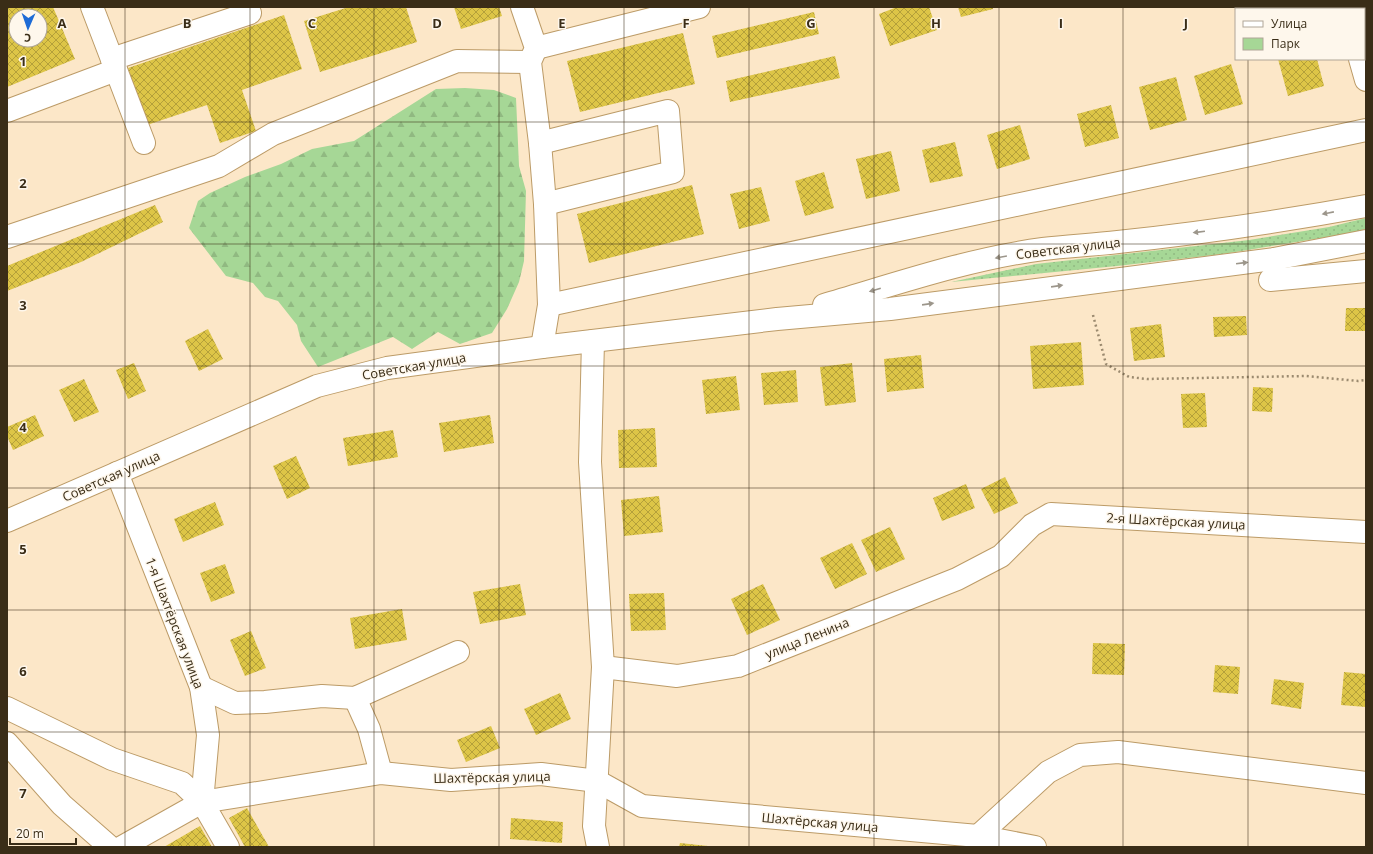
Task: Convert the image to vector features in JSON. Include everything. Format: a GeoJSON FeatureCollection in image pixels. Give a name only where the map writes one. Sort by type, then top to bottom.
{"type":"FeatureCollection","features":[{"type":"Feature","properties":{"kind":"street"},"geometry":{"type":"LineString","coordinates":[[92,7],[144,143]]}},
{"type":"Feature","properties":{"kind":"street"},"geometry":{"type":"LineString","coordinates":[[522,7],[533,55],[545,204],[549,305],[542,346]]}},
{"type":"Feature","properties":{"kind":"street"},"geometry":{"type":"LineString","coordinates":[[7,237],[219,166],[273,134],[457,61],[533,55],[699,7]]}},
{"type":"Feature","properties":{"kind":"street"},"geometry":{"type":"LineString","coordinates":[[7,111],[114,64],[250,12]]}},
{"type":"Feature","properties":{"kind":"street"},"geometry":{"type":"LineString","coordinates":[[1360,60],[1366,80]]}},
{"type":"Feature","properties":{"kind":"street"},"geometry":{"type":"LineString","coordinates":[[540,143],[668,111],[673,172],[545,204]]}},
{"type":"Feature","properties":{"kind":"street"},"geometry":{"type":"LineString","coordinates":[[549,305],[1366,130]]}},
{"type":"Feature","properties":{"kind":"street","name":"Советская улица"},"geometry":{"type":"LineString","coordinates":[[777,319],[972,262],[1043,249],[1117,242],[1247,226],[1366,206]]}},
{"type":"Feature","properties":{"kind":"street","name":"Советская улица"},"geometry":{"type":"LineString","coordinates":[[7,521],[317,386],[387,368],[542,346],[777,319],[890,309],[1274,259],[1366,241]]}},
{"type":"Feature","properties":{"kind":"street"},"geometry":{"type":"LineString","coordinates":[[1270,280],[1366,271]]}},
{"type":"Feature","properties":{"kind":"street"},"geometry":{"type":"LineString","coordinates":[[593,341],[590,462],[603,667],[594,826],[598,847]]}},
{"type":"Feature","properties":{"kind":"street","name":"1-я Шахтёрская улица"},"geometry":{"type":"LineString","coordinates":[[117,473],[201,687],[208,735],[202,802]]}},
{"type":"Feature","properties":{"kind":"street","name":"2-я Шахтёрская улица"},"geometry":{"type":"LineString","coordinates":[[1001,556],[1032,525],[1051,514],[1366,532]]}},
{"type":"Feature","properties":{"kind":"street","name":"улица Ленина"},"geometry":{"type":"LineString","coordinates":[[603,667],[677,676],[738,666],[957,579],[1001,556]]}},
{"type":"Feature","properties":{"kind":"street"},"geometry":{"type":"LineString","coordinates":[[201,687],[235,703],[264,702],[322,696],[355,698],[458,652]]}},
{"type":"Feature","properties":{"kind":"street"},"geometry":{"type":"LineString","coordinates":[[355,698],[369,729],[381,773]]}},
{"type":"Feature","properties":{"kind":"street"},"geometry":{"type":"LineString","coordinates":[[7,708],[112,759],[182,783],[202,802],[228,847]]}},
{"type":"Feature","properties":{"kind":"street"},"geometry":{"type":"LineString","coordinates":[[7,743],[62,805],[110,847]]}},
{"type":"Feature","properties":{"kind":"street"},"geometry":{"type":"LineString","coordinates":[[978,836],[1048,772],[1080,755],[1118,752],[1366,783]]}},
{"type":"Feature","properties":{"kind":"street","name":"Шахтёрская улица"},"geometry":{"type":"LineString","coordinates":[[122,847],[202,802],[381,773],[452,780],[541,774],[597,781],[642,806],[978,836],[1035,847]]}},
{"type":"Feature","properties":{"kind":"path"},"geometry":{"type":"LineString","coordinates":[[1093,315],[1106,364],[1129,377],[1146,379],[1306,376],[1358,381],[1366,380]]}},
{"type":"Feature","properties":{"kind":"green space"},"geometry":{"type":"Polygon","coordinates":[[[465,88],[494,90],[516,98],[519,166],[526,191],[524,261],[519,282],[507,309],[492,333],[460,344],[438,332],[412,349],[393,337],[318,367],[301,341],[297,325],[278,301],[265,297],[253,283],[226,276],[189,228],[198,201],[210,193],[245,177],[281,164],[312,149],[354,141],[436,89],[465,88]]]}},
{"type":"Feature","properties":{"kind":"green space"},"geometry":{"type":"Polygon","coordinates":[[[1366,218],[1366,229],[1352,233],[1223,254],[951,282],[1036,264],[1249,240],[1329,227],[1366,218]]]}},
{"type":"Feature","properties":{"kind":"building"},"geometry":{"type":"Polygon","coordinates":[[[7,7],[53,7],[75,59],[7,87],[7,7]]]}},
{"type":"Feature","properties":{"kind":"building"},"geometry":{"type":"Polygon","coordinates":[[[349,7],[406,7],[417,42],[320,72],[304,21],[349,7]]]}},
{"type":"Feature","properties":{"kind":"building"},"geometry":{"type":"Polygon","coordinates":[[[454,7],[499,7],[502,16],[461,29],[454,7]]]}},
{"type":"Feature","properties":{"kind":"building"},"geometry":{"type":"Polygon","coordinates":[[[897,7],[929,7],[937,30],[890,46],[879,14],[897,7]]]}},
{"type":"Feature","properties":{"kind":"building"},"geometry":{"type":"Polygon","coordinates":[[[958,7],[993,7],[993,9],[961,17],[958,7]]]}},
{"type":"Feature","properties":{"kind":"building"},"geometry":{"type":"Polygon","coordinates":[[[814,12],[819,34],[717,58],[712,36],[814,12]]]}},
{"type":"Feature","properties":{"kind":"building"},"geometry":{"type":"Polygon","coordinates":[[[284,15],[302,69],[242,90],[256,131],[220,143],[207,105],[147,125],[128,68],[284,15]]]}},
{"type":"Feature","properties":{"kind":"building"},"geometry":{"type":"Polygon","coordinates":[[[683,33],[695,84],[580,112],[567,61],[683,33]]]}},
{"type":"Feature","properties":{"kind":"building"},"geometry":{"type":"Polygon","coordinates":[[[835,56],[840,78],[730,102],[726,81],[835,56]]]}},
{"type":"Feature","properties":{"kind":"building"},"geometry":{"type":"Polygon","coordinates":[[[1278,60],[1317,60],[1324,86],[1288,96],[1278,60]]]}},
{"type":"Feature","properties":{"kind":"building"},"geometry":{"type":"Polygon","coordinates":[[[1231,64],[1243,104],[1205,115],[1194,76],[1231,64]]]}},
{"type":"Feature","properties":{"kind":"building"},"geometry":{"type":"Polygon","coordinates":[[[1176,77],[1187,120],[1150,130],[1139,87],[1176,77]]]}},
{"type":"Feature","properties":{"kind":"building"},"geometry":{"type":"Polygon","coordinates":[[[1111,105],[1119,138],[1085,147],[1077,114],[1111,105]]]}},
{"type":"Feature","properties":{"kind":"building"},"geometry":{"type":"Polygon","coordinates":[[[1020,125],[1030,159],[997,169],[987,135],[1020,125]]]}},
{"type":"Feature","properties":{"kind":"building"},"geometry":{"type":"Polygon","coordinates":[[[955,142],[963,176],[930,183],[922,150],[955,142]]]}},
{"type":"Feature","properties":{"kind":"building"},"geometry":{"type":"Polygon","coordinates":[[[891,151],[900,191],[866,199],[856,159],[891,151]]]}},
{"type":"Feature","properties":{"kind":"building"},"geometry":{"type":"Polygon","coordinates":[[[824,172],[834,208],[805,216],[795,181],[824,172]]]}},
{"type":"Feature","properties":{"kind":"building"},"geometry":{"type":"Polygon","coordinates":[[[692,185],[704,234],[589,263],[577,214],[692,185]]]}},
{"type":"Feature","properties":{"kind":"building"},"geometry":{"type":"Polygon","coordinates":[[[761,187],[770,221],[739,229],[730,194],[761,187]]]}},
{"type":"Feature","properties":{"kind":"building"},"geometry":{"type":"Polygon","coordinates":[[[155,205],[163,222],[81,262],[7,291],[7,266],[155,205]]]}},
{"type":"Feature","properties":{"kind":"building"},"geometry":{"type":"Polygon","coordinates":[[[1346,308],[1366,308],[1366,331],[1345,331],[1346,308]]]}},
{"type":"Feature","properties":{"kind":"building"},"geometry":{"type":"Polygon","coordinates":[[[1246,316],[1247,335],[1214,337],[1213,317],[1246,316]]]}},
{"type":"Feature","properties":{"kind":"building"},"geometry":{"type":"Polygon","coordinates":[[[1161,324],[1165,357],[1134,361],[1130,328],[1161,324]]]}},
{"type":"Feature","properties":{"kind":"building"},"geometry":{"type":"Polygon","coordinates":[[[208,329],[223,359],[199,371],[185,341],[208,329]]]}},
{"type":"Feature","properties":{"kind":"building"},"geometry":{"type":"Polygon","coordinates":[[[1081,342],[1084,385],[1033,389],[1030,346],[1081,342]]]}},
{"type":"Feature","properties":{"kind":"building"},"geometry":{"type":"Polygon","coordinates":[[[921,355],[924,388],[887,392],[884,359],[921,355]]]}},
{"type":"Feature","properties":{"kind":"building"},"geometry":{"type":"Polygon","coordinates":[[[134,363],[146,391],[128,399],[116,370],[134,363]]]}},
{"type":"Feature","properties":{"kind":"building"},"geometry":{"type":"Polygon","coordinates":[[[852,363],[856,402],[825,406],[820,367],[852,363]]]}},
{"type":"Feature","properties":{"kind":"building"},"geometry":{"type":"Polygon","coordinates":[[[796,370],[798,402],[764,405],[761,373],[796,370]]]}},
{"type":"Feature","properties":{"kind":"building"},"geometry":{"type":"Polygon","coordinates":[[[736,376],[740,410],[706,414],[702,380],[736,376]]]}},
{"type":"Feature","properties":{"kind":"building"},"geometry":{"type":"Polygon","coordinates":[[[84,379],[99,412],[74,422],[59,390],[84,379]]]}},
{"type":"Feature","properties":{"kind":"building"},"geometry":{"type":"Polygon","coordinates":[[[1253,387],[1273,388],[1272,412],[1252,411],[1253,387]]]}},
{"type":"Feature","properties":{"kind":"building"},"geometry":{"type":"Polygon","coordinates":[[[1205,393],[1207,427],[1183,428],[1181,394],[1205,393]]]}},
{"type":"Feature","properties":{"kind":"building"},"geometry":{"type":"Polygon","coordinates":[[[35,415],[44,436],[13,450],[7,436],[7,427],[35,415]]]}},
{"type":"Feature","properties":{"kind":"building"},"geometry":{"type":"Polygon","coordinates":[[[490,415],[494,443],[444,452],[439,423],[490,415]]]}},
{"type":"Feature","properties":{"kind":"building"},"geometry":{"type":"Polygon","coordinates":[[[655,428],[657,467],[619,468],[618,430],[655,428]]]}},
{"type":"Feature","properties":{"kind":"building"},"geometry":{"type":"Polygon","coordinates":[[[393,430],[398,457],[348,466],[343,438],[393,430]]]}},
{"type":"Feature","properties":{"kind":"building"},"geometry":{"type":"Polygon","coordinates":[[[296,456],[310,488],[287,499],[273,466],[296,456]]]}},
{"type":"Feature","properties":{"kind":"building"},"geometry":{"type":"Polygon","coordinates":[[[1005,477],[1018,503],[994,514],[981,489],[1005,477]]]}},
{"type":"Feature","properties":{"kind":"building"},"geometry":{"type":"Polygon","coordinates":[[[966,484],[975,508],[942,521],[933,498],[966,484]]]}},
{"type":"Feature","properties":{"kind":"building"},"geometry":{"type":"Polygon","coordinates":[[[659,496],[663,532],[624,536],[621,500],[659,496]]]}},
{"type":"Feature","properties":{"kind":"building"},"geometry":{"type":"Polygon","coordinates":[[[215,502],[224,525],[183,542],[174,519],[215,502]]]}},
{"type":"Feature","properties":{"kind":"building"},"geometry":{"type":"Polygon","coordinates":[[[890,527],[905,559],[876,572],[861,540],[890,527]]]}},
{"type":"Feature","properties":{"kind":"building"},"geometry":{"type":"Polygon","coordinates":[[[852,543],[867,574],[835,589],[820,558],[852,543]]]}},
{"type":"Feature","properties":{"kind":"building"},"geometry":{"type":"Polygon","coordinates":[[[225,564],[235,593],[211,602],[200,573],[225,564]]]}},
{"type":"Feature","properties":{"kind":"building"},"geometry":{"type":"Polygon","coordinates":[[[520,584],[526,615],[480,624],[473,592],[520,584]]]}},
{"type":"Feature","properties":{"kind":"building"},"geometry":{"type":"Polygon","coordinates":[[[763,584],[780,620],[747,635],[731,599],[763,584]]]}},
{"type":"Feature","properties":{"kind":"building"},"geometry":{"type":"Polygon","coordinates":[[[664,593],[666,630],[631,631],[629,594],[664,593]]]}},
{"type":"Feature","properties":{"kind":"building"},"geometry":{"type":"Polygon","coordinates":[[[402,609],[407,640],[355,649],[350,618],[402,609]]]}},
{"type":"Feature","properties":{"kind":"building"},"geometry":{"type":"Polygon","coordinates":[[[251,631],[266,668],[245,676],[230,640],[251,631]]]}},
{"type":"Feature","properties":{"kind":"building"},"geometry":{"type":"Polygon","coordinates":[[[1093,643],[1125,644],[1124,675],[1092,674],[1093,643]]]}},
{"type":"Feature","properties":{"kind":"building"},"geometry":{"type":"Polygon","coordinates":[[[1215,665],[1240,667],[1238,694],[1213,692],[1215,665]]]}},
{"type":"Feature","properties":{"kind":"building"},"geometry":{"type":"Polygon","coordinates":[[[1344,672],[1366,674],[1366,707],[1341,705],[1344,672]]]}},
{"type":"Feature","properties":{"kind":"building"},"geometry":{"type":"Polygon","coordinates":[[[1274,679],[1304,683],[1301,709],[1271,704],[1274,679]]]}},
{"type":"Feature","properties":{"kind":"building"},"geometry":{"type":"Polygon","coordinates":[[[560,693],[571,719],[536,735],[524,709],[560,693]]]}},
{"type":"Feature","properties":{"kind":"building"},"geometry":{"type":"Polygon","coordinates":[[[491,726],[500,748],[466,762],[457,740],[491,726]]]}},
{"type":"Feature","properties":{"kind":"building"},"geometry":{"type":"Polygon","coordinates":[[[247,808],[269,847],[245,847],[229,818],[247,808]]]}},
{"type":"Feature","properties":{"kind":"building"},"geometry":{"type":"Polygon","coordinates":[[[511,818],[563,822],[562,843],[510,839],[511,818]]]}},
{"type":"Feature","properties":{"kind":"building"},"geometry":{"type":"Polygon","coordinates":[[[200,826],[212,847],[164,847],[200,826]]]}},
{"type":"Feature","properties":{"kind":"building"},"geometry":{"type":"Polygon","coordinates":[[[680,843],[708,846],[708,847],[679,847],[680,843]]]}}]}
